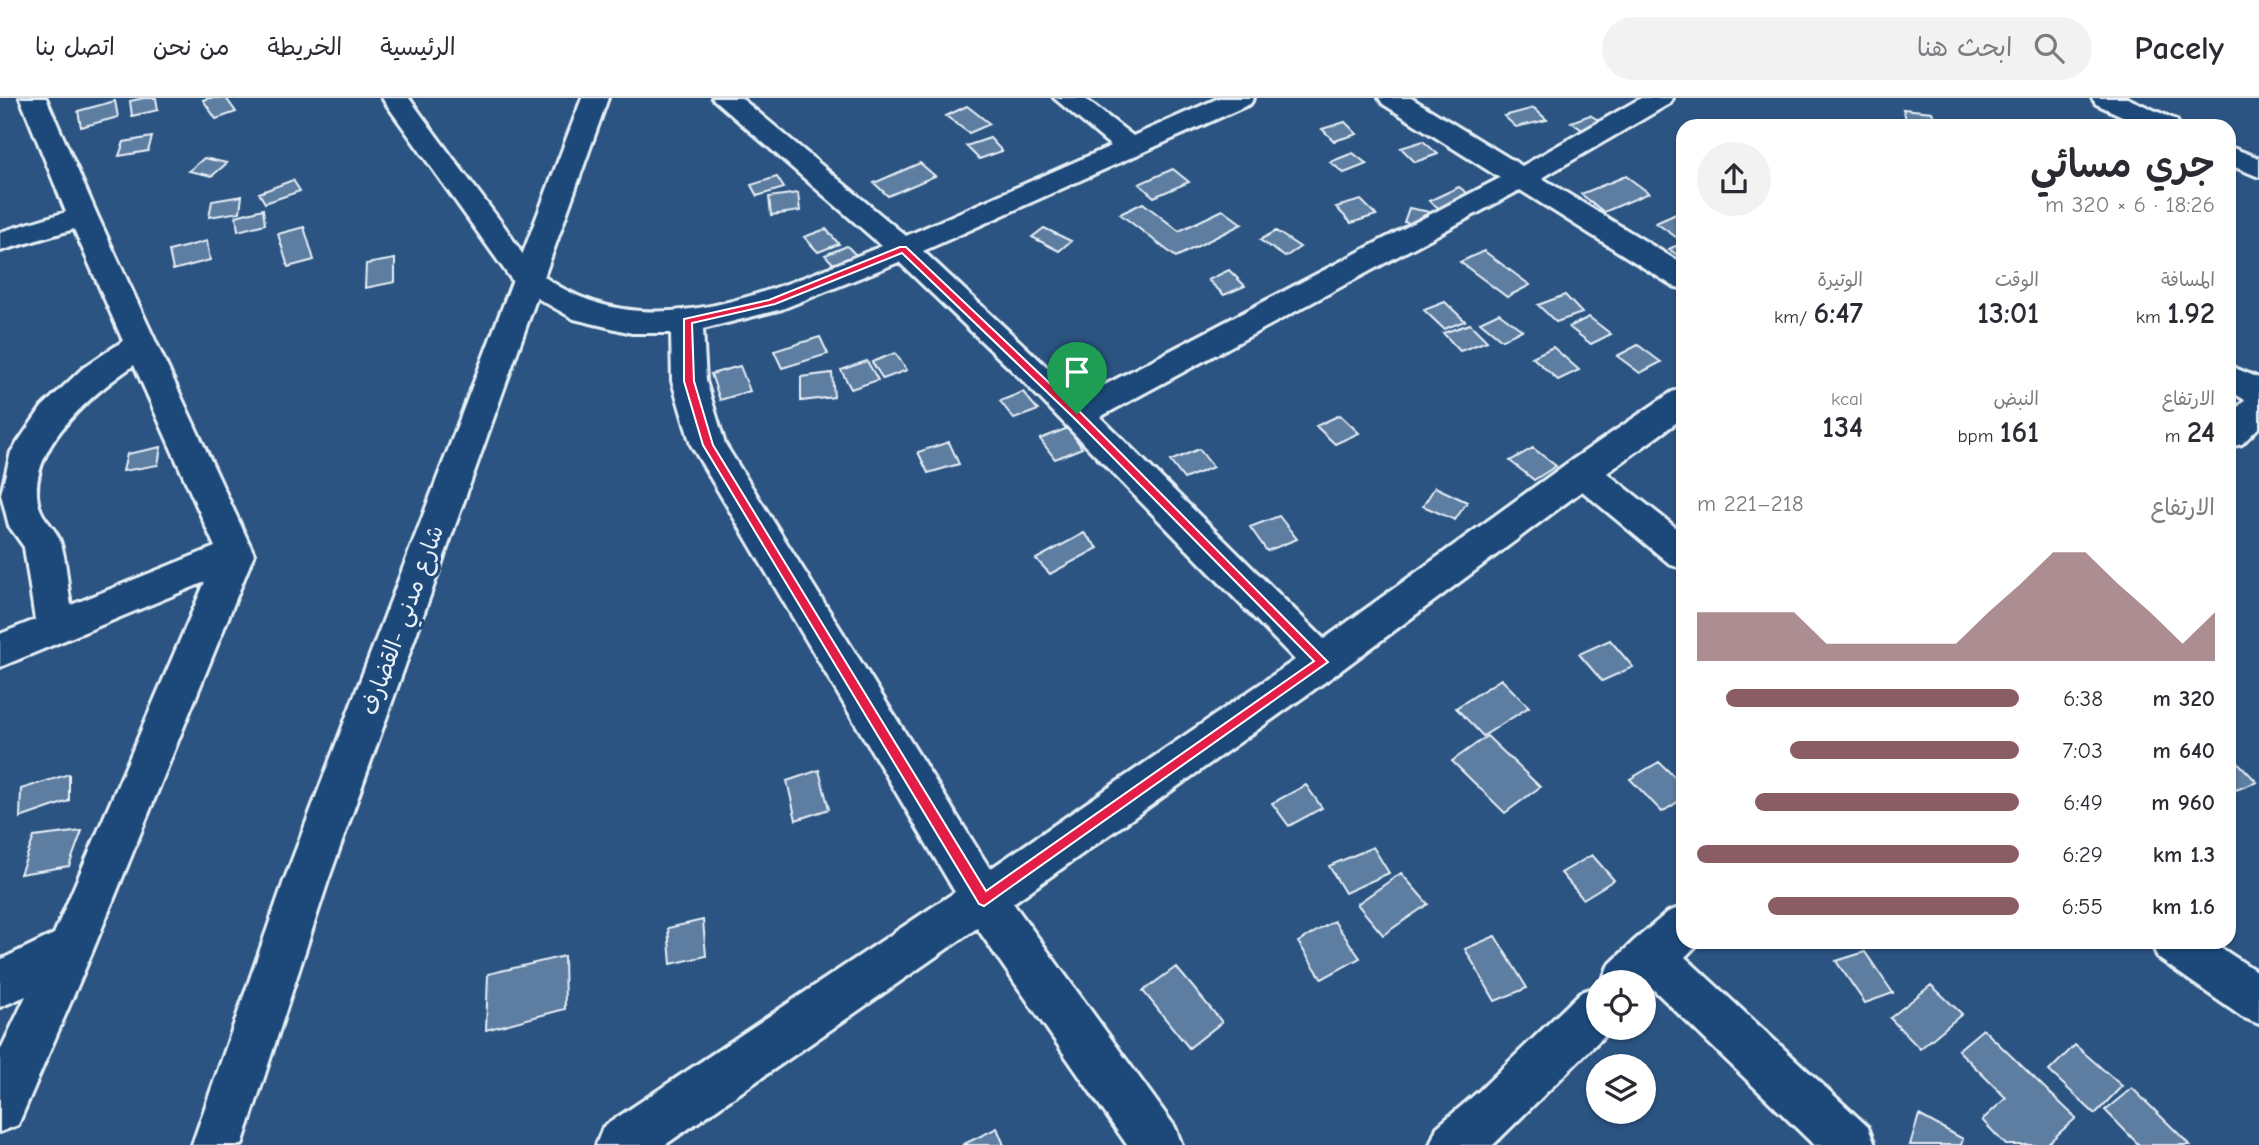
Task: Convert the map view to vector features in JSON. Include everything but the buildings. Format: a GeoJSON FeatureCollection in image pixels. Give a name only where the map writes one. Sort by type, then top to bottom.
{"type":"FeatureCollection","features":[{"type":"Feature","properties":{"kind":"main road"},"geometry":{"type":"LineString","coordinates":[[0,1107],[70,950],[236,554],[83,217],[33,98]]}},
{"type":"Feature","properties":{"kind":"main road"},"geometry":{"type":"LineString","coordinates":[[394,98],[527,279],[584,312],[632,321],[687,321],[771,302],[903,249],[1241,98]]}},
{"type":"Feature","properties":{"kind":"main road","name":"شارع مدني -القضارف"},"geometry":{"type":"LineString","coordinates":[[217,1145],[306,881],[595,98]]}},
{"type":"Feature","properties":{"kind":"main road"},"geometry":{"type":"LineString","coordinates":[[725,98],[770,133],[903,249],[1077,414],[1322,662]]}},
{"type":"Feature","properties":{"kind":"main road"},"geometry":{"type":"LineString","coordinates":[[1067,98],[1129,146]]}},
{"type":"Feature","properties":{"kind":"main road"},"geometry":{"type":"LineString","coordinates":[[1392,98],[1676,274]]}},
{"type":"Feature","properties":{"kind":"main road"},"geometry":{"type":"LineString","coordinates":[[1077,414],[1523,177],[1660,98]]}},
{"type":"Feature","properties":{"kind":"main road"},"geometry":{"type":"LineString","coordinates":[[2102,119],[2115,103],[2150,119]]}},
{"type":"Feature","properties":{"kind":"main road"},"geometry":{"type":"LineString","coordinates":[[2236,158],[2259,169]]}},
{"type":"Feature","properties":{"kind":"main road"},"geometry":{"type":"LineString","coordinates":[[0,242],[83,217]]}},
{"type":"Feature","properties":{"kind":"main road"},"geometry":{"type":"LineString","coordinates":[[687,321],[689,381],[708,445],[984,900],[1157,1145]]}},
{"type":"Feature","properties":{"kind":"main road"},"geometry":{"type":"LineString","coordinates":[[55,627],[42,542],[27,526],[19,494],[27,452],[54,415],[87,384],[141,345]]}},
{"type":"Feature","properties":{"kind":"main road"},"geometry":{"type":"LineString","coordinates":[[2236,380],[2259,393]]}},
{"type":"Feature","properties":{"kind":"main road"},"geometry":{"type":"LineString","coordinates":[[621,1145],[984,900],[1322,662],[1581,471],[1676,406]]}},
{"type":"Feature","properties":{"kind":"main road"},"geometry":{"type":"LineString","coordinates":[[2236,429],[2259,407]]}},
{"type":"Feature","properties":{"kind":"main road"},"geometry":{"type":"LineString","coordinates":[[1581,471],[1676,548]]}},
{"type":"Feature","properties":{"kind":"main road"},"geometry":{"type":"LineString","coordinates":[[0,651],[236,554]]}},
{"type":"Feature","properties":{"kind":"main road"},"geometry":{"type":"LineString","coordinates":[[2184,949],[2259,1001]]}},
{"type":"Feature","properties":{"kind":"main road"},"geometry":{"type":"LineString","coordinates":[[0,984],[70,950]]}},
{"type":"Feature","properties":{"kind":"main road"},"geometry":{"type":"LineString","coordinates":[[1653,955],[1850,1145]]}},
{"type":"Feature","properties":{"kind":"main road"},"geometry":{"type":"LineString","coordinates":[[1455,1145],[1497,1109],[1586,1021]]}},
{"type":"Feature","properties":{"kind":"route"},"geometry":{"type":"LineString","coordinates":[[903,249],[1077,414],[1322,662],[984,900],[708,445],[689,381],[687,321],[771,302],[903,249]]}}]}
